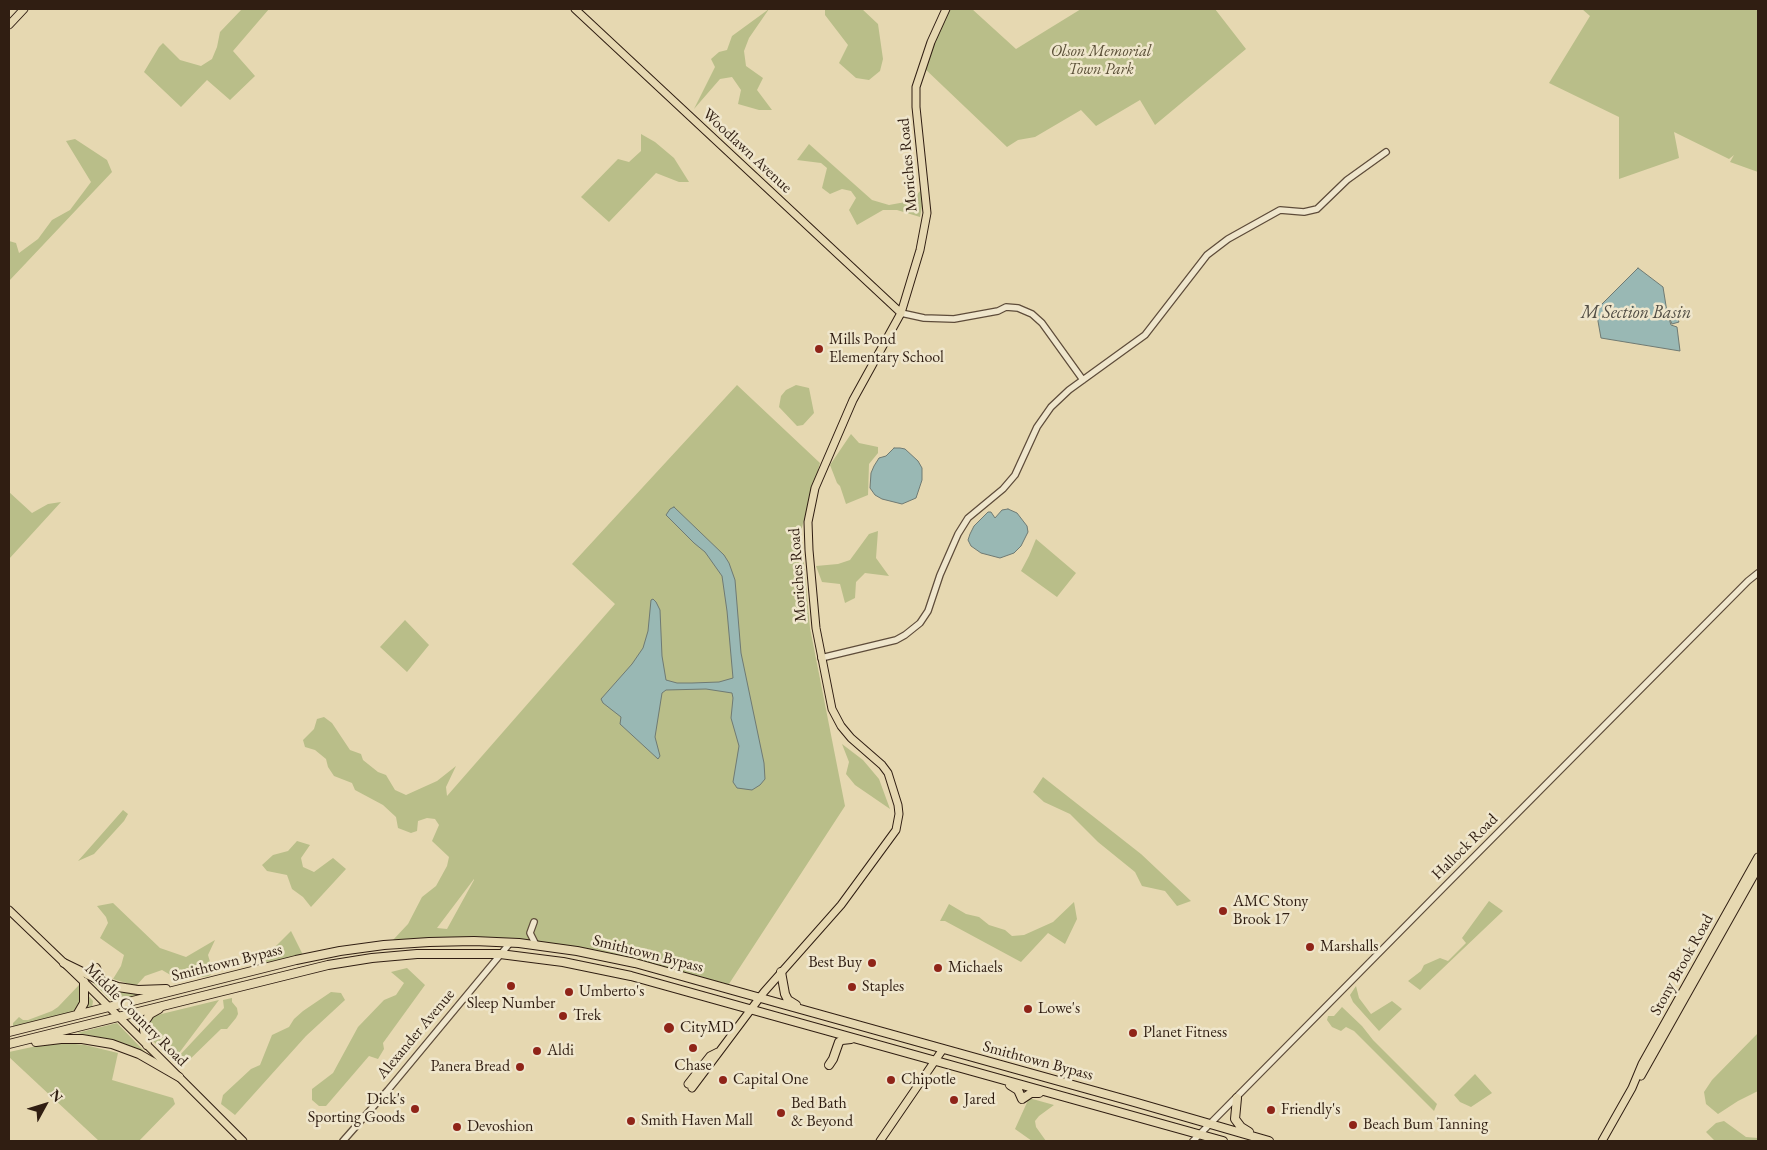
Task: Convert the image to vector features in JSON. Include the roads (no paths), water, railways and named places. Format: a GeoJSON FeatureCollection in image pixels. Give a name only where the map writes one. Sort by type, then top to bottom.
{"type":"FeatureCollection","features":[{"type":"Feature","properties":{"kind":"highway","name":"Smithtown Bypass"},"geometry":{"type":"LineString","coordinates":[[9,1032],[304,958],[370,947],[444,941],[536,945],[577,950],[621,960],[1269,1141]]}},
{"type":"Feature","properties":{"kind":"highway","name":"Smithtown Bypass"},"geometry":{"type":"LineString","coordinates":[[9,1044],[299,971],[358,960],[431,954],[500,954],[602,969],[1223,1141]]}},
{"type":"Feature","properties":{"kind":"highway"},"geometry":{"type":"LineString","coordinates":[[64,963],[86,978],[118,987],[155,990],[195,986]]}},
{"type":"Feature","properties":{"kind":"highway"},"geometry":{"type":"LineString","coordinates":[[781,972],[787,998],[792,1003],[811,1012]]}},
{"type":"Feature","properties":{"kind":"highway"},"geometry":{"type":"LineString","coordinates":[[77,1015],[84,1003],[86,978]]}},
{"type":"Feature","properties":{"kind":"highway"},"geometry":{"type":"LineString","coordinates":[[147,1045],[144,1030],[146,1019],[152,1013],[169,1004]]}},
{"type":"Feature","properties":{"kind":"highway"},"geometry":{"type":"LineString","coordinates":[[823,1029],[833,1040],[829,1065],[840,1041],[858,1039]]}},
{"type":"Feature","properties":{"kind":"highway"},"geometry":{"type":"LineString","coordinates":[[9,1044],[61,1039],[97,1040],[133,1052],[180,1077]]}},
{"type":"Feature","properties":{"kind":"highway"},"geometry":{"type":"LineString","coordinates":[[997,1078],[1016,1088],[1022,1099],[1031,1093],[1054,1094]]}},
{"type":"Feature","properties":{"kind":"highway"},"geometry":{"type":"LineString","coordinates":[[1237,1098],[1234,1114],[1236,1121],[1241,1127],[1260,1138]]}},
{"type":"Feature","properties":{"kind":"main road"},"geometry":{"type":"LineString","coordinates":[[9,25],[24,9]]}},
{"type":"Feature","properties":{"kind":"main road","name":"Woodlawn Avenue"},"geometry":{"type":"LineString","coordinates":[[575,9],[901,313]]}},
{"type":"Feature","properties":{"kind":"main road","name":"Moriches Road"},"geometry":{"type":"LineString","coordinates":[[690,1086],[715,1059],[718,1052],[781,972],[841,905],[896,830],[899,814],[894,788],[888,773],[851,738],[841,726],[832,709],[816,628],[808,550],[809,515],[815,488],[853,400],[901,313],[920,250],[926,222],[926,204],[916,107],[916,87],[932,37],[946,9]]}},
{"type":"Feature","properties":{"kind":"main road","name":"Stony Brook Road"},"geometry":{"type":"LineString","coordinates":[[1602,1141],[1632,1088],[1647,1067],[1758,857]]}},
{"type":"Feature","properties":{"kind":"main road","name":"Stony Brook Road"},"geometry":{"type":"LineString","coordinates":[[1687,990],[1758,868]]}},
{"type":"Feature","properties":{"kind":"main road","name":"Middle Country Road"},"geometry":{"type":"LineString","coordinates":[[9,910],[64,963]]}},
{"type":"Feature","properties":{"kind":"main road","name":"Middle Country Road"},"geometry":{"type":"LineString","coordinates":[[86,978],[109,1008],[243,1141]]}},
{"type":"Feature","properties":{"kind":"main road"},"geometry":{"type":"LineString","coordinates":[[880,1141],[943,1049]]}},
{"type":"Feature","properties":{"kind":"street"},"geometry":{"type":"LineString","coordinates":[[821,658],[896,640],[920,623],[928,611],[940,575],[963,526],[975,512],[1003,489],[1015,475],[1037,427],[1046,413],[1063,395],[1144,335],[1214,249],[1280,210],[1310,212],[1317,209],[1347,180],[1386,152]]}},
{"type":"Feature","properties":{"kind":"street"},"geometry":{"type":"LineString","coordinates":[[901,313],[924,318],[954,319],[998,311],[1006,307],[1018,308],[1032,314],[1042,323],[1083,380]]}},
{"type":"Feature","properties":{"kind":"street","name":"Hallock Road"},"geometry":{"type":"LineString","coordinates":[[1193,1141],[1758,574]]}},
{"type":"Feature","properties":{"kind":"street"},"geometry":{"type":"LineString","coordinates":[[534,922],[530,933],[536,945]]}},
{"type":"Feature","properties":{"kind":"street","name":"Alexander Avenue"},"geometry":{"type":"LineString","coordinates":[[343,1141],[388,1090],[510,943]]}},
{"type":"Feature","properties":{"kind":"water","name":"M Section Basin"},"geometry":{"type":"Polygon","coordinates":[[[1638,268],[1663,287],[1667,312],[1674,310],[1679,322],[1672,324],[1668,315],[1671,325],[1677,327],[1680,351],[1601,338],[1596,310],[1638,268]]]}},
{"type":"Feature","properties":{"kind":"water"},"geometry":{"type":"Polygon","coordinates":[[[894,448],[905,449],[918,461],[922,468],[922,480],[916,498],[902,504],[882,499],[875,495],[870,488],[871,473],[874,466],[879,458],[886,456],[894,448]]]}},
{"type":"Feature","properties":{"kind":"water"},"geometry":{"type":"Polygon","coordinates":[[[674,507],[724,555],[735,580],[741,653],[764,763],[765,779],[752,790],[737,788],[733,782],[739,746],[731,718],[732,693],[706,689],[666,690],[662,693],[655,737],[660,756],[658,759],[620,724],[621,717],[603,703],[601,699],[632,664],[643,648],[648,631],[651,600],[653,599],[660,610],[662,656],[666,680],[677,683],[692,683],[719,682],[733,678],[722,576],[705,552],[666,515],[674,507]]]}},
{"type":"Feature","properties":{"kind":"water"},"geometry":{"type":"Polygon","coordinates":[[[1008,509],[1017,513],[1027,526],[1028,532],[1021,546],[1014,553],[1000,558],[981,553],[971,546],[968,540],[974,526],[988,512],[991,512],[995,518],[1002,510],[1008,509]]]}},
{"type":"Feature","properties":{"kind":"place","name":"Mills Pond Elementary School"},"geometry":{"type":"Point","coordinates":[819,349]}},
{"type":"Feature","properties":{"kind":"place","name":"AMC Stony Brook 17"},"geometry":{"type":"Point","coordinates":[1223,911]}},
{"type":"Feature","properties":{"kind":"place","name":"Marshalls"},"geometry":{"type":"Point","coordinates":[1310,947]}},
{"type":"Feature","properties":{"kind":"place","name":"Best Buy"},"geometry":{"type":"Point","coordinates":[872,963]}},
{"type":"Feature","properties":{"kind":"place","name":"Michaels"},"geometry":{"type":"Point","coordinates":[938,968]}},
{"type":"Feature","properties":{"kind":"place","name":"Sleep Number"},"geometry":{"type":"Point","coordinates":[511,986]}},
{"type":"Feature","properties":{"kind":"place","name":"Staples"},"geometry":{"type":"Point","coordinates":[852,987]}},
{"type":"Feature","properties":{"kind":"place","name":"Umberto's"},"geometry":{"type":"Point","coordinates":[569,992]}},
{"type":"Feature","properties":{"kind":"place","name":"Lowe's"},"geometry":{"type":"Point","coordinates":[1028,1009]}},
{"type":"Feature","properties":{"kind":"place","name":"Trek"},"geometry":{"type":"Point","coordinates":[563,1016]}},
{"type":"Feature","properties":{"kind":"place","name":"CityMD"},"geometry":{"type":"Point","coordinates":[669,1028]}},
{"type":"Feature","properties":{"kind":"place","name":"Planet Fitness"},"geometry":{"type":"Point","coordinates":[1133,1033]}},
{"type":"Feature","properties":{"kind":"place","name":"Chase"},"geometry":{"type":"Point","coordinates":[693,1048]}},
{"type":"Feature","properties":{"kind":"place","name":"Aldi"},"geometry":{"type":"Point","coordinates":[537,1051]}},
{"type":"Feature","properties":{"kind":"place","name":"Panera Bread"},"geometry":{"type":"Point","coordinates":[520,1067]}},
{"type":"Feature","properties":{"kind":"place","name":"Capital One"},"geometry":{"type":"Point","coordinates":[723,1080]}},
{"type":"Feature","properties":{"kind":"place","name":"Chipotle"},"geometry":{"type":"Point","coordinates":[891,1080]}},
{"type":"Feature","properties":{"kind":"place","name":"Jared"},"geometry":{"type":"Point","coordinates":[954,1100]}},
{"type":"Feature","properties":{"kind":"place","name":"Dick's Sporting Goods"},"geometry":{"type":"Point","coordinates":[415,1109]}},
{"type":"Feature","properties":{"kind":"place","name":"Friendly's"},"geometry":{"type":"Point","coordinates":[1271,1110]}},
{"type":"Feature","properties":{"kind":"place","name":"Bed Bath & Beyond"},"geometry":{"type":"Point","coordinates":[781,1113]}},
{"type":"Feature","properties":{"kind":"place","name":"Smith Haven Mall"},"geometry":{"type":"Point","coordinates":[631,1121]}},
{"type":"Feature","properties":{"kind":"place","name":"Beach Bum Tanning"},"geometry":{"type":"Point","coordinates":[1353,1125]}},
{"type":"Feature","properties":{"kind":"place","name":"Devoshion"},"geometry":{"type":"Point","coordinates":[457,1127]}},
{"type":"Feature","properties":{"kind":"park label","name":"Olson Memorial Town Park"},"geometry":{"type":"Point","coordinates":[1101,61]}}]}
